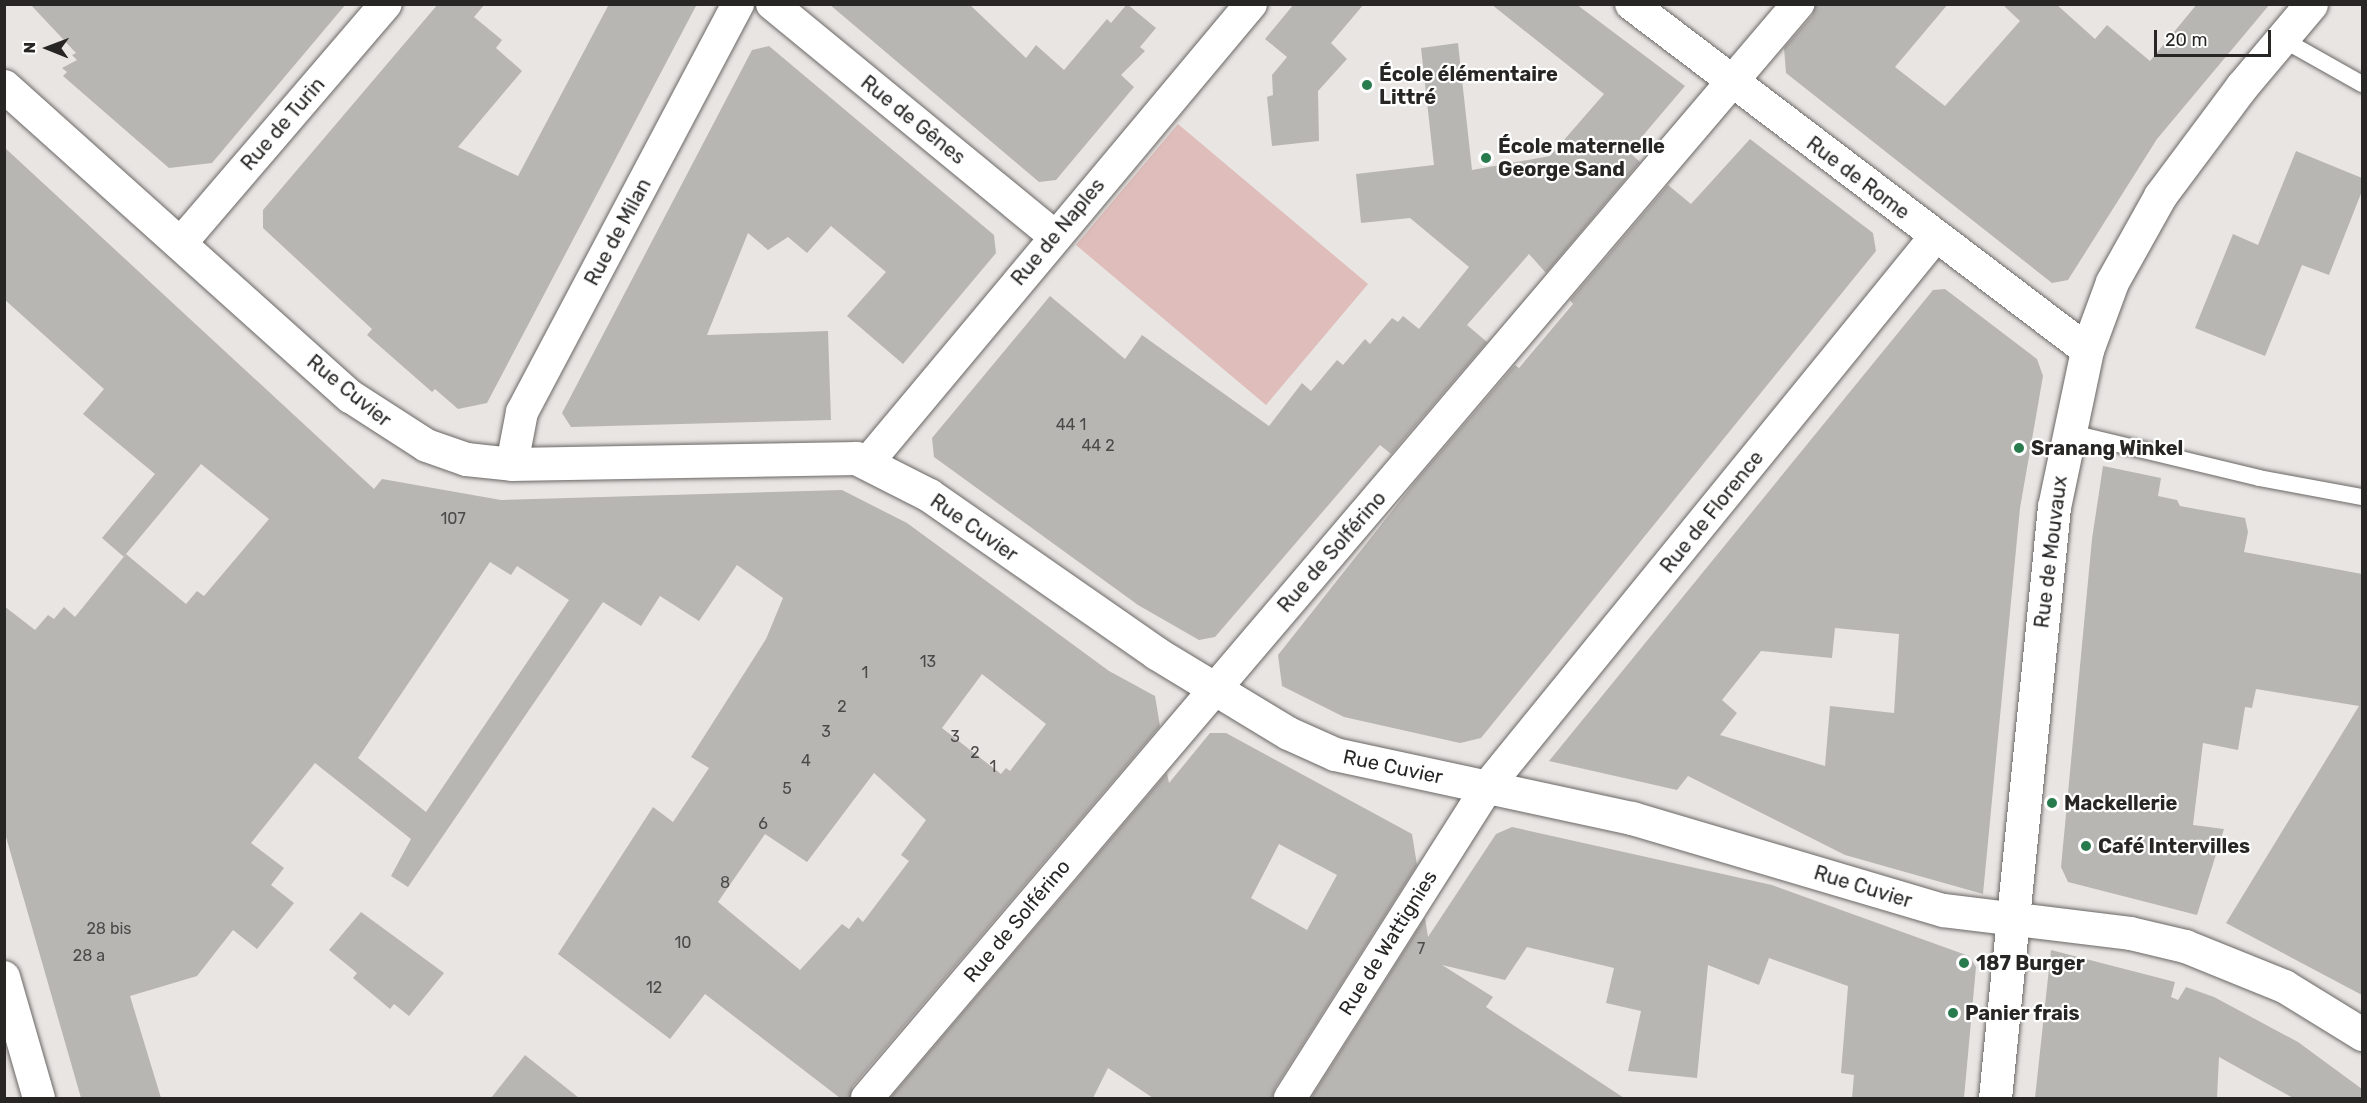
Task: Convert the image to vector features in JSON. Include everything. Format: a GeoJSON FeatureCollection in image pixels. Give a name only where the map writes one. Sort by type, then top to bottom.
{"type":"FeatureCollection","features":[{"type":"Feature","properties":{"kind":"street","name":"Rue de Turin"},"geometry":{"type":"LineString","coordinates":[[180,244],[386,4]]}},
{"type":"Feature","properties":{"kind":"street","name":"Rue de Milan"},"geometry":{"type":"LineString","coordinates":[[512,464],[522,412],[738,4]]}},
{"type":"Feature","properties":{"kind":"street","name":"Rue de Gênes"},"geometry":{"type":"LineString","coordinates":[[772,4],[1054,236]]}},
{"type":"Feature","properties":{"kind":"street","name":"Rue de Naples"},"geometry":{"type":"LineString","coordinates":[[868,462],[1054,236],[1251,4]]}},
{"type":"Feature","properties":{"kind":"street","name":"Rue de Rome"},"geometry":{"type":"LineString","coordinates":[[1631,4],[1935,237],[2087,350]]}},
{"type":"Feature","properties":{"kind":"street","name":"Rue de Solférino"},"geometry":{"type":"LineString","coordinates":[[867,1098],[1215,687],[1510,347],[1798,4]]}},
{"type":"Feature","properties":{"kind":"street","name":"Rue de Mouvaux"},"geometry":{"type":"LineString","coordinates":[[1995,1098],[2054,507],[2087,350],[2112,282],[2160,196],[2191,151],[2311,4]]}},
{"type":"Feature","properties":{"kind":"street","name":"Rue Cuvier"},"geometry":{"type":"LineString","coordinates":[[4,86],[373,414],[455,457],[512,464],[843,457],[868,462],[929,495],[1125,633],[1288,733],[1335,754],[1632,818],[1920,905],[2130,933],[2185,946],[2284,986],[2362,1034]]}},
{"type":"Feature","properties":{"kind":"street","name":"Rue de Florence"},"geometry":{"type":"LineString","coordinates":[[1487,787],[1935,237]]}},
{"type":"Feature","properties":{"kind":"street","name":"Rue de Wattignies"},"geometry":{"type":"LineString","coordinates":[[1290,1098],[1487,787]]}},
{"type":"Feature","properties":{"kind":"street"},"geometry":{"type":"LineString","coordinates":[[4,977],[39,1098]]}},
{"type":"Feature","properties":{"kind":"lane"},"geometry":{"type":"LineString","coordinates":[[2282,39],[2362,84]]}},
{"type":"Feature","properties":{"kind":"lane"},"geometry":{"type":"LineString","coordinates":[[2068,432],[2259,478],[2362,497]]}},
{"type":"Feature","properties":{"kind":"shaded area"},"geometry":{"type":"Polygon","coordinates":[[[1178,124],[1368,284],[1266,405],[1076,245],[1178,124]]]}},
{"type":"Feature","properties":{"kind":"building"},"geometry":{"type":"Polygon","coordinates":[[[30,4],[346,4],[212,163],[169,168],[63,76],[67,72],[62,68],[77,60],[72,55],[76,53],[30,4]]]}},
{"type":"Feature","properties":{"kind":"building"},"geometry":{"type":"Polygon","coordinates":[[[438,4],[485,4],[474,17],[502,40],[496,48],[522,71],[458,147],[518,176],[609,4],[697,4],[487,403],[458,409],[435,389],[432,392],[367,335],[372,329],[263,228],[263,210],[438,4]]]}},
{"type":"Feature","properties":{"kind":"building"},"geometry":{"type":"Polygon","coordinates":[[[829,4],[969,4],[1026,58],[1036,45],[1064,70],[1107,19],[1111,23],[1127,4],[1156,28],[1140,47],[1145,51],[1121,75],[1134,87],[1056,180],[1039,182],[829,4]]]}},
{"type":"Feature","properties":{"kind":"building"},"geometry":{"type":"Polygon","coordinates":[[[1294,4],[1364,4],[1331,43],[1347,59],[1318,91],[1319,141],[1272,146],[1267,97],[1273,95],[1272,75],[1287,57],[1265,39],[1294,4]]]}},
{"type":"Feature","properties":{"kind":"building"},"geometry":{"type":"Polygon","coordinates":[[[1491,4],[1576,4],[1685,86],[1629,152],[1640,162],[1546,273],[1529,254],[1467,325],[1487,342],[1391,454],[1380,445],[1215,637],[1199,640],[1138,605],[934,457],[932,438],[1050,296],[1125,359],[1142,335],[1269,426],[1302,383],[1311,391],[1337,360],[1343,365],[1365,339],[1370,344],[1392,318],[1398,322],[1403,316],[1419,329],[1469,267],[1410,218],[1361,223],[1356,174],[1434,165],[1421,48],[1458,43],[1472,170],[1550,156],[1604,94],[1491,4]]]}},
{"type":"Feature","properties":{"kind":"building"},"geometry":{"type":"Polygon","coordinates":[[[1816,4],[1948,4],[1895,67],[1945,106],[2020,21],[2002,4],[2056,4],[2095,39],[2107,25],[2150,61],[2197,4],[2270,4],[2157,139],[2068,280],[2052,283],[1786,73],[1784,48],[1812,16],[1816,4]]]}},
{"type":"Feature","properties":{"kind":"building"},"geometry":{"type":"Polygon","coordinates":[[[769,46],[994,235],[996,253],[903,364],[847,316],[886,272],[831,226],[807,253],[788,237],[768,250],[748,233],[707,335],[828,331],[831,420],[571,427],[562,413],[752,50],[769,46]]]}},
{"type":"Feature","properties":{"kind":"building"},"geometry":{"type":"Polygon","coordinates":[[[1750,139],[1873,233],[1876,251],[1481,738],[1460,743],[1344,717],[1282,686],[1278,655],[1419,477],[1515,365],[1519,368],[1573,304],[1570,300],[1668,185],[1691,204],[1750,139]]]}},
{"type":"Feature","properties":{"kind":"building"},"geometry":{"type":"Polygon","coordinates":[[[4,147],[374,489],[382,479],[501,500],[842,490],[907,523],[1109,671],[1155,696],[1160,726],[853,1086],[850,1098],[840,1098],[705,994],[670,1039],[558,954],[653,807],[673,822],[709,768],[691,757],[766,639],[783,598],[737,565],[699,621],[660,596],[641,626],[603,602],[408,887],[391,876],[411,839],[315,763],[251,843],[284,868],[271,885],[294,903],[257,949],[233,930],[197,976],[130,996],[161,1098],[81,1098],[4,830],[4,606],[35,630],[48,615],[54,619],[64,607],[75,617],[124,557],[102,538],[155,474],[83,414],[104,389],[4,299],[4,147]],[[201,464],[126,554],[186,604],[197,591],[204,596],[269,519],[201,464]],[[490,562],[358,758],[426,812],[569,600],[517,566],[511,575],[490,562]],[[982,674],[942,728],[1001,774],[1006,768],[1010,771],[1046,724],[982,674]],[[874,773],[807,862],[765,834],[718,902],[800,970],[842,924],[849,929],[858,917],[863,922],[909,861],[901,855],[926,820],[874,773]]]}},
{"type":"Feature","properties":{"kind":"building"},"geometry":{"type":"Polygon","coordinates":[[[2296,151],[2362,178],[2362,191],[2329,275],[2302,265],[2265,356],[2195,328],[2233,234],[2258,245],[2296,151]]]}},
{"type":"Feature","properties":{"kind":"building"},"geometry":{"type":"Polygon","coordinates":[[[1945,289],[2037,359],[2043,376],[2020,508],[1983,894],[1845,855],[1688,776],[1677,790],[1549,761],[1933,290],[1945,289]],[[1835,628],[1832,658],[1761,651],[1722,700],[1737,713],[1720,735],[1825,766],[1830,706],[1894,713],[1899,634],[1835,628]]]}},
{"type":"Feature","properties":{"kind":"building"},"geometry":{"type":"Polygon","coordinates":[[[2103,466],[2161,478],[2158,496],[2177,500],[2180,506],[2245,518],[2248,532],[2244,552],[2362,574],[2362,995],[2226,923],[2359,706],[2256,689],[2252,708],[2245,707],[2238,750],[2203,743],[2193,825],[2224,829],[2197,915],[2068,882],[2061,867],[2092,539],[2103,466]]]}},
{"type":"Feature","properties":{"kind":"building"},"geometry":{"type":"Polygon","coordinates":[[[1210,733],[1226,733],[1412,834],[1417,865],[1275,1088],[1272,1098],[1153,1098],[1108,1068],[1093,1098],[890,1098],[1167,773],[1169,783],[1210,733]],[[1279,844],[1251,898],[1307,930],[1337,875],[1279,844]]]}},
{"type":"Feature","properties":{"kind":"building"},"geometry":{"type":"Polygon","coordinates":[[[1512,827],[1772,885],[1969,956],[1976,967],[1964,1098],[1852,1098],[1854,1075],[1841,1073],[1848,986],[1769,958],[1759,985],[1708,965],[1697,1078],[1628,1071],[1641,1011],[1606,1003],[1614,968],[1527,947],[1505,980],[1442,965],[1493,997],[1486,1007],[1624,1098],[1311,1098],[1425,918],[1428,937],[1496,834],[1512,827]]]}},
{"type":"Feature","properties":{"kind":"building"},"geometry":{"type":"Polygon","coordinates":[[[361,912],[444,973],[409,1016],[394,1004],[390,1009],[353,978],[357,973],[329,950],[361,912]]]}},
{"type":"Feature","properties":{"kind":"building"},"geometry":{"type":"Polygon","coordinates":[[[2051,950],[2175,982],[2171,997],[2178,1000],[2186,987],[2214,997],[2298,1042],[2362,1089],[2362,1098],[2293,1098],[2219,1057],[2217,1098],[2035,1098],[2051,950]]]}},
{"type":"Feature","properties":{"kind":"building"},"geometry":{"type":"Polygon","coordinates":[[[525,1055],[579,1098],[491,1098],[525,1055]]]}},
{"type":"Feature","properties":{"kind":"place","name":"École élémentaire Littré"},"geometry":{"type":"Point","coordinates":[1367,85]}},
{"type":"Feature","properties":{"kind":"place","name":"École maternelle George Sand"},"geometry":{"type":"Point","coordinates":[1486,158]}},
{"type":"Feature","properties":{"kind":"place","name":"Sranang Winkel"},"geometry":{"type":"Point","coordinates":[2019,448]}},
{"type":"Feature","properties":{"kind":"place","name":"Mackellerie"},"geometry":{"type":"Point","coordinates":[2052,803]}},
{"type":"Feature","properties":{"kind":"place","name":"Café Intervilles"},"geometry":{"type":"Point","coordinates":[2086,846]}},
{"type":"Feature","properties":{"kind":"place","name":"187 Burger"},"geometry":{"type":"Point","coordinates":[1964,963]}},
{"type":"Feature","properties":{"kind":"place","name":"Panier frais"},"geometry":{"type":"Point","coordinates":[1953,1013]}}]}
